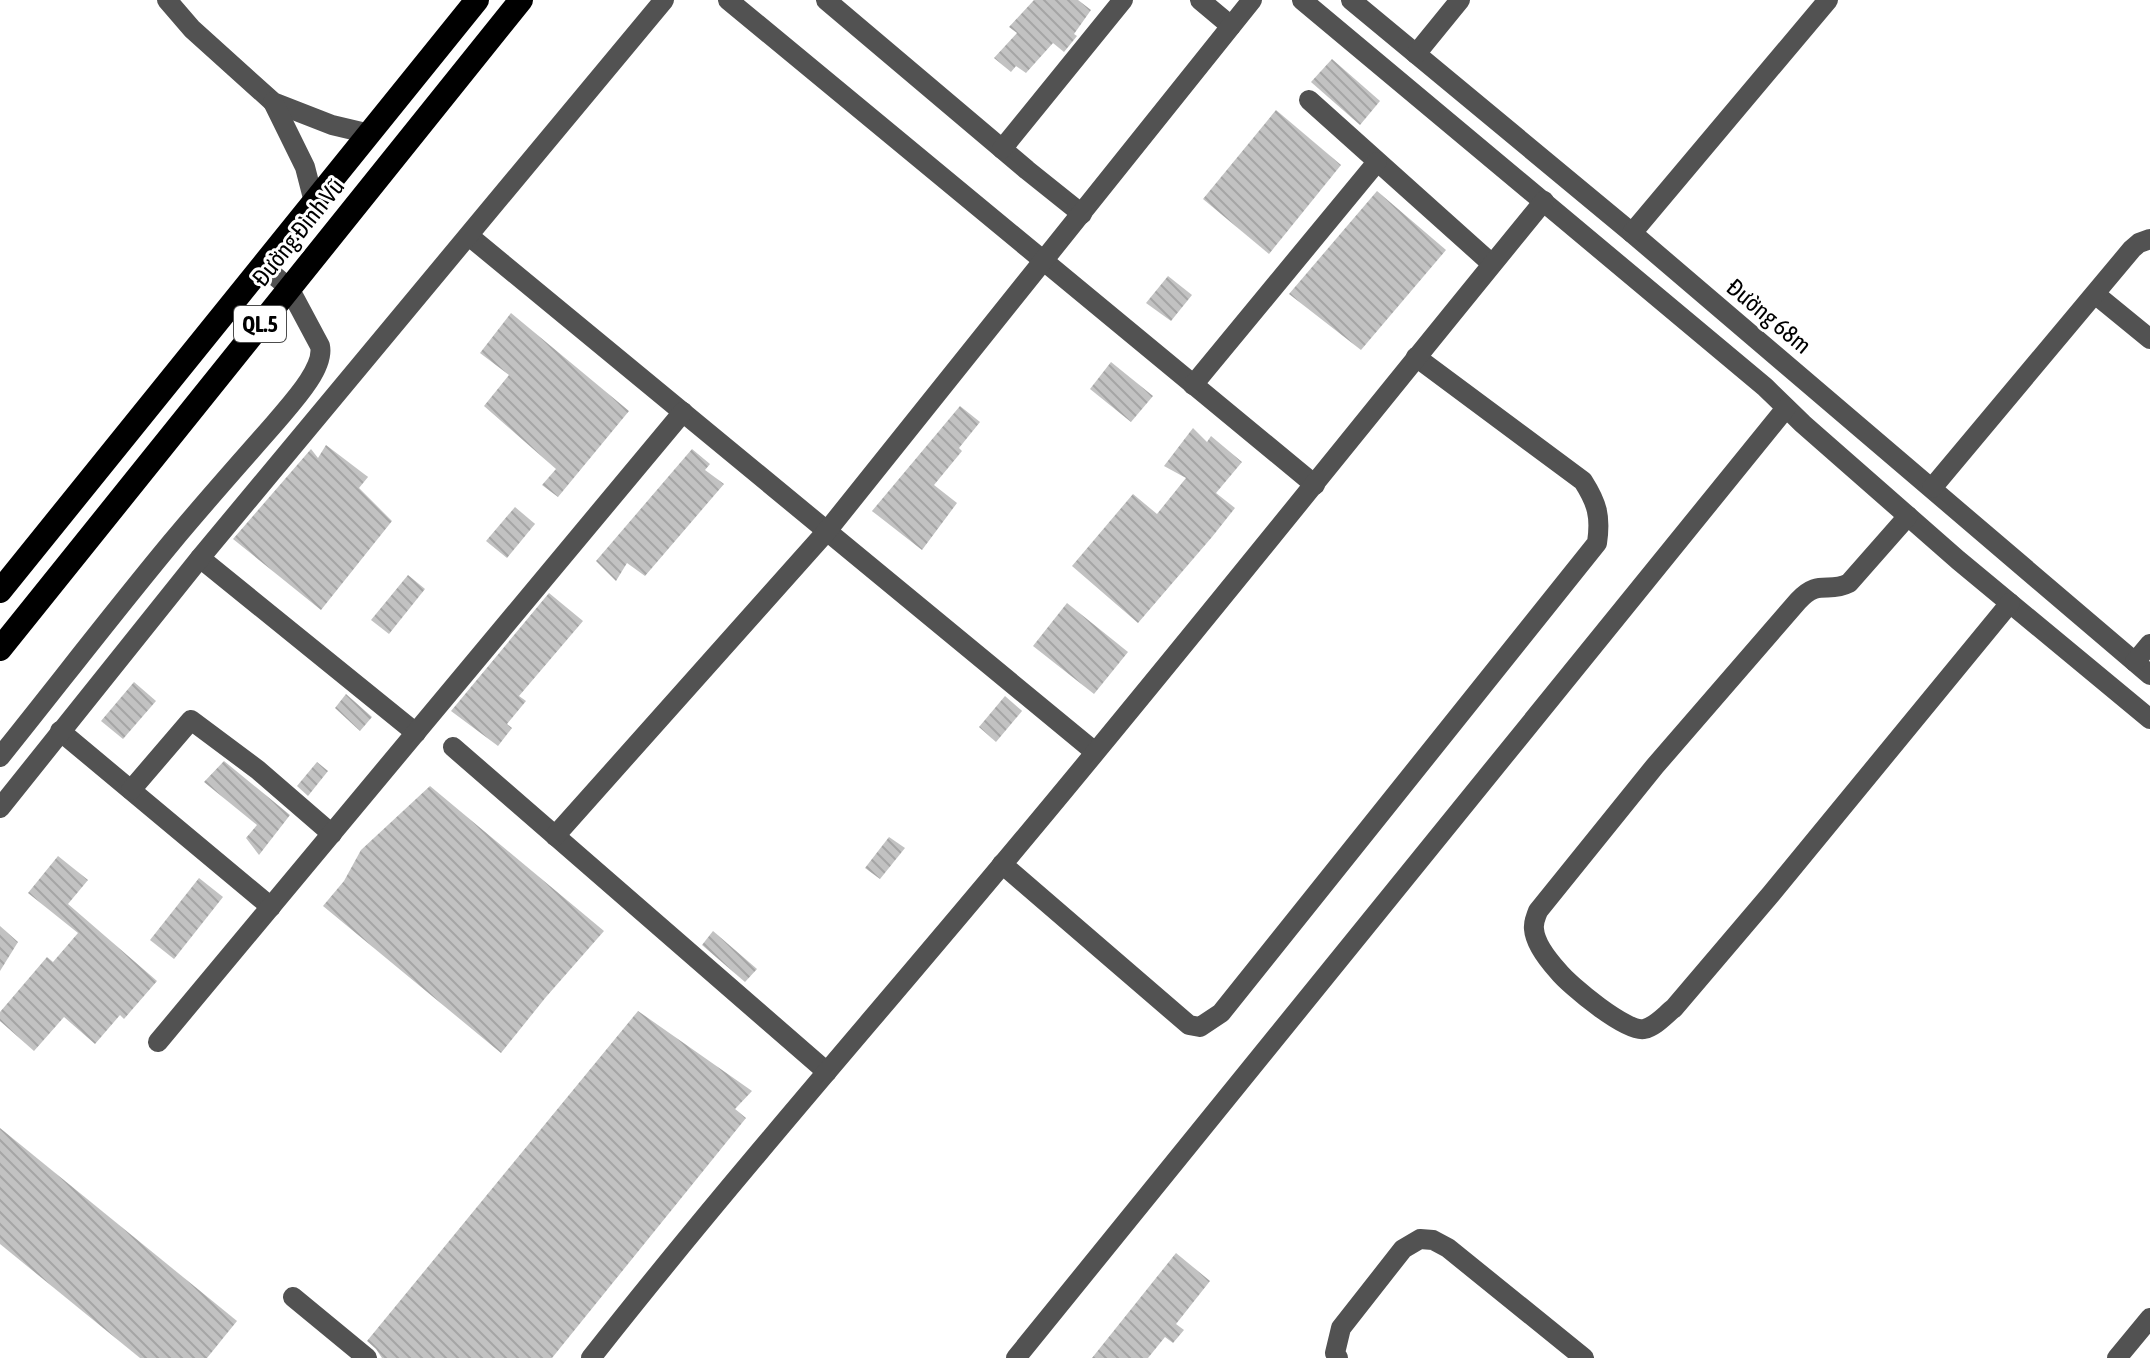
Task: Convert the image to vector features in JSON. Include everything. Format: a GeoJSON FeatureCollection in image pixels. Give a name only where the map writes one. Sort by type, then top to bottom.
{"type":"FeatureCollection","features":[{"type":"Feature","properties":{"kind":"highway","name":"Đường Đình Vũ"},"geometry":{"type":"LineString","coordinates":[[0,591],[477,0]]}},
{"type":"Feature","properties":{"kind":"highway","name":"Đường Đình Vũ"},"geometry":{"type":"LineString","coordinates":[[0,649],[521,0]]}},
{"type":"Feature","properties":{"kind":"street"},"geometry":{"type":"LineString","coordinates":[[167,0],[192,29],[273,102],[332,125],[370,134]]}},
{"type":"Feature","properties":{"kind":"street"},"geometry":{"type":"LineString","coordinates":[[0,808],[200,558],[664,0]]}},
{"type":"Feature","properties":{"kind":"street"},"geometry":{"type":"LineString","coordinates":[[728,0],[1315,485]]}},
{"type":"Feature","properties":{"kind":"street"},"geometry":{"type":"LineString","coordinates":[[826,0],[1082,214]]}},
{"type":"Feature","properties":{"kind":"street"},"geometry":{"type":"LineString","coordinates":[[1002,149],[1123,0]]}},
{"type":"Feature","properties":{"kind":"street"},"geometry":{"type":"LineString","coordinates":[[1200,0],[1231,26]]}},
{"type":"Feature","properties":{"kind":"street"},"geometry":{"type":"LineString","coordinates":[[555,836],[827,531],[1252,0]]}},
{"type":"Feature","properties":{"kind":"street"},"geometry":{"type":"LineString","coordinates":[[1302,0],[1765,387],[1908,516],[2150,719]]}},
{"type":"Feature","properties":{"kind":"street","name":"Đường 68m"},"geometry":{"type":"LineString","coordinates":[[1351,0],[1632,233],[2142,668]]}},
{"type":"Feature","properties":{"kind":"street"},"geometry":{"type":"LineString","coordinates":[[1416,54],[1460,0]]}},
{"type":"Feature","properties":{"kind":"street"},"geometry":{"type":"LineString","coordinates":[[1632,233],[1828,0]]}},
{"type":"Feature","properties":{"kind":"street"},"geometry":{"type":"LineString","coordinates":[[1309,100],[1492,264]]}},
{"type":"Feature","properties":{"kind":"street"},"geometry":{"type":"LineString","coordinates":[[273,102],[305,167],[314,202]]}},
{"type":"Feature","properties":{"kind":"street"},"geometry":{"type":"LineString","coordinates":[[1193,385],[1377,162]]}},
{"type":"Feature","properties":{"kind":"street"},"geometry":{"type":"LineString","coordinates":[[591,1358],[673,1253],[1002,864],[1315,485],[1544,201]]}},
{"type":"Feature","properties":{"kind":"street"},"geometry":{"type":"LineString","coordinates":[[469,236],[1095,752]]}},
{"type":"Feature","properties":{"kind":"street"},"geometry":{"type":"LineString","coordinates":[[1932,488],[2132,249],[2150,239]]}},
{"type":"Feature","properties":{"kind":"street"},"geometry":{"type":"LineString","coordinates":[[0,757],[170,544],[292,404],[315,372],[320,361],[320,346],[289,288],[262,265]]}},
{"type":"Feature","properties":{"kind":"street"},"geometry":{"type":"LineString","coordinates":[[2095,294],[2150,339]]}},
{"type":"Feature","properties":{"kind":"street"},"geometry":{"type":"LineString","coordinates":[[1002,864],[1189,1025],[1200,1027],[1221,1013],[1597,543],[1600,523],[1593,497],[1583,481],[1416,357]]}},
{"type":"Feature","properties":{"kind":"street"},"geometry":{"type":"LineString","coordinates":[[1016,1358],[1786,408]]}},
{"type":"Feature","properties":{"kind":"street"},"geometry":{"type":"LineString","coordinates":[[158,1042],[683,412]]}},
{"type":"Feature","properties":{"kind":"street"},"geometry":{"type":"LineString","coordinates":[[1908,516],[1849,583],[1837,588],[1817,587],[1806,592],[1655,766],[1546,900],[1534,919],[1533,930],[1559,973],[1618,1022],[1632,1029],[1643,1029],[1657,1022],[1674,1008],[1771,894],[2010,603]]}},
{"type":"Feature","properties":{"kind":"street"},"geometry":{"type":"LineString","coordinates":[[200,558],[416,733]]}},
{"type":"Feature","properties":{"kind":"street"},"geometry":{"type":"LineString","coordinates":[[2142,668],[2150,644]]}},
{"type":"Feature","properties":{"kind":"street"},"geometry":{"type":"LineString","coordinates":[[131,790],[191,720],[258,770],[332,834]]}},
{"type":"Feature","properties":{"kind":"street"},"geometry":{"type":"LineString","coordinates":[[60,731],[271,907]]}},
{"type":"Feature","properties":{"kind":"street"},"geometry":{"type":"LineString","coordinates":[[453,747],[827,1072]]}},
{"type":"Feature","properties":{"kind":"street"},"geometry":{"type":"LineString","coordinates":[[1338,1358],[1335,1353],[1341,1328],[1403,1249],[1420,1239],[1433,1240],[1448,1248],[1584,1358]]}},
{"type":"Feature","properties":{"kind":"street"},"geometry":{"type":"LineString","coordinates":[[293,1297],[367,1358]]}},
{"type":"Feature","properties":{"kind":"street"},"geometry":{"type":"LineString","coordinates":[[2117,1358],[2150,1318]]}},
{"type":"Feature","properties":{"kind":"building"},"geometry":{"type":"Polygon","coordinates":[[[1034,0],[1078,0],[1091,10],[1064,52],[1053,43],[1026,73],[1016,66],[1011,72],[994,58],[1017,33],[1009,27],[1034,0]]]}},
{"type":"Feature","properties":{"kind":"building"},"geometry":{"type":"Polygon","coordinates":[[[1332,59],[1380,101],[1360,125],[1311,82],[1332,59]]]}},
{"type":"Feature","properties":{"kind":"building"},"geometry":{"type":"Polygon","coordinates":[[[1276,110],[1341,165],[1269,254],[1203,199],[1276,110]]]}},
{"type":"Feature","properties":{"kind":"building"},"geometry":{"type":"Polygon","coordinates":[[[1377,191],[1446,250],[1361,350],[1289,294],[1377,191]]]}},
{"type":"Feature","properties":{"kind":"building"},"geometry":{"type":"Polygon","coordinates":[[[1168,276],[1192,295],[1171,321],[1146,303],[1168,276]]]}},
{"type":"Feature","properties":{"kind":"building"},"geometry":{"type":"Polygon","coordinates":[[[511,313],[629,411],[558,497],[542,485],[556,469],[484,406],[509,375],[480,353],[511,313]]]}},
{"type":"Feature","properties":{"kind":"building"},"geometry":{"type":"Polygon","coordinates":[[[1111,362],[1153,396],[1131,422],[1090,389],[1111,362]]]}},
{"type":"Feature","properties":{"kind":"building"},"geometry":{"type":"Polygon","coordinates":[[[960,406],[980,422],[959,448],[962,451],[934,485],[957,503],[922,550],[872,511],[960,406]]]}},
{"type":"Feature","properties":{"kind":"building"},"geometry":{"type":"Polygon","coordinates":[[[1193,428],[1207,442],[1211,436],[1242,462],[1216,493],[1235,508],[1138,623],[1072,566],[1133,494],[1157,514],[1186,478],[1164,466],[1193,428]]]}},
{"type":"Feature","properties":{"kind":"building"},"geometry":{"type":"Polygon","coordinates":[[[326,445],[368,477],[359,488],[392,521],[321,610],[233,539],[311,449],[318,458],[326,445]]]}},
{"type":"Feature","properties":{"kind":"building"},"geometry":{"type":"Polygon","coordinates":[[[692,449],[710,464],[705,470],[724,484],[645,576],[627,563],[616,581],[596,561],[692,449]]]}},
{"type":"Feature","properties":{"kind":"building"},"geometry":{"type":"Polygon","coordinates":[[[515,507],[535,524],[507,558],[486,541],[515,507]]]}},
{"type":"Feature","properties":{"kind":"building"},"geometry":{"type":"Polygon","coordinates":[[[408,575],[425,589],[389,634],[371,620],[408,575]]]}},
{"type":"Feature","properties":{"kind":"building"},"geometry":{"type":"Polygon","coordinates":[[[549,593],[583,621],[519,696],[526,701],[507,724],[512,728],[498,746],[451,711],[549,593]]]}},
{"type":"Feature","properties":{"kind":"building"},"geometry":{"type":"Polygon","coordinates":[[[1067,603],[1128,652],[1094,694],[1033,646],[1067,603]]]}},
{"type":"Feature","properties":{"kind":"building"},"geometry":{"type":"Polygon","coordinates":[[[134,682],[156,701],[123,739],[101,721],[134,682]]]}},
{"type":"Feature","properties":{"kind":"building"},"geometry":{"type":"Polygon","coordinates":[[[346,694],[372,717],[360,731],[335,708],[346,694]]]}},
{"type":"Feature","properties":{"kind":"building"},"geometry":{"type":"Polygon","coordinates":[[[1005,696],[1022,711],[996,742],[979,727],[1005,696]]]}},
{"type":"Feature","properties":{"kind":"building"},"geometry":{"type":"Polygon","coordinates":[[[224,761],[290,815],[259,855],[246,838],[257,825],[204,782],[224,761]]]}},
{"type":"Feature","properties":{"kind":"building"},"geometry":{"type":"Polygon","coordinates":[[[317,762],[328,771],[308,796],[297,786],[317,762]]]}},
{"type":"Feature","properties":{"kind":"building"},"geometry":{"type":"Polygon","coordinates":[[[430,786],[604,931],[501,1053],[323,906],[344,881],[361,850],[430,786]]]}},
{"type":"Feature","properties":{"kind":"building"},"geometry":{"type":"Polygon","coordinates":[[[889,837],[905,848],[880,879],[865,868],[889,837]]]}},
{"type":"Feature","properties":{"kind":"building"},"geometry":{"type":"Polygon","coordinates":[[[58,856],[88,880],[68,904],[157,981],[124,1019],[120,1015],[95,1044],[64,1017],[34,1051],[0,1021],[0,1012],[47,957],[53,962],[78,933],[28,893],[58,856]]]}},
{"type":"Feature","properties":{"kind":"building"},"geometry":{"type":"Polygon","coordinates":[[[199,878],[223,897],[174,959],[150,940],[199,878]]]}},
{"type":"Feature","properties":{"kind":"building"},"geometry":{"type":"Polygon","coordinates":[[[0,926],[18,942],[0,971],[0,926]]]}},
{"type":"Feature","properties":{"kind":"building"},"geometry":{"type":"Polygon","coordinates":[[[713,931],[757,969],[745,982],[702,945],[713,931]]]}},
{"type":"Feature","properties":{"kind":"building"},"geometry":{"type":"Polygon","coordinates":[[[638,1011],[752,1091],[735,1109],[746,1118],[552,1358],[382,1358],[367,1341],[638,1011]]]}},
{"type":"Feature","properties":{"kind":"building"},"geometry":{"type":"Polygon","coordinates":[[[0,1128],[237,1321],[207,1358],[140,1358],[0,1244],[0,1128]]]}},
{"type":"Feature","properties":{"kind":"building"},"geometry":{"type":"Polygon","coordinates":[[[1176,1253],[1210,1281],[1176,1324],[1184,1330],[1173,1343],[1165,1337],[1148,1358],[1092,1358],[1176,1253]]]}}]}
